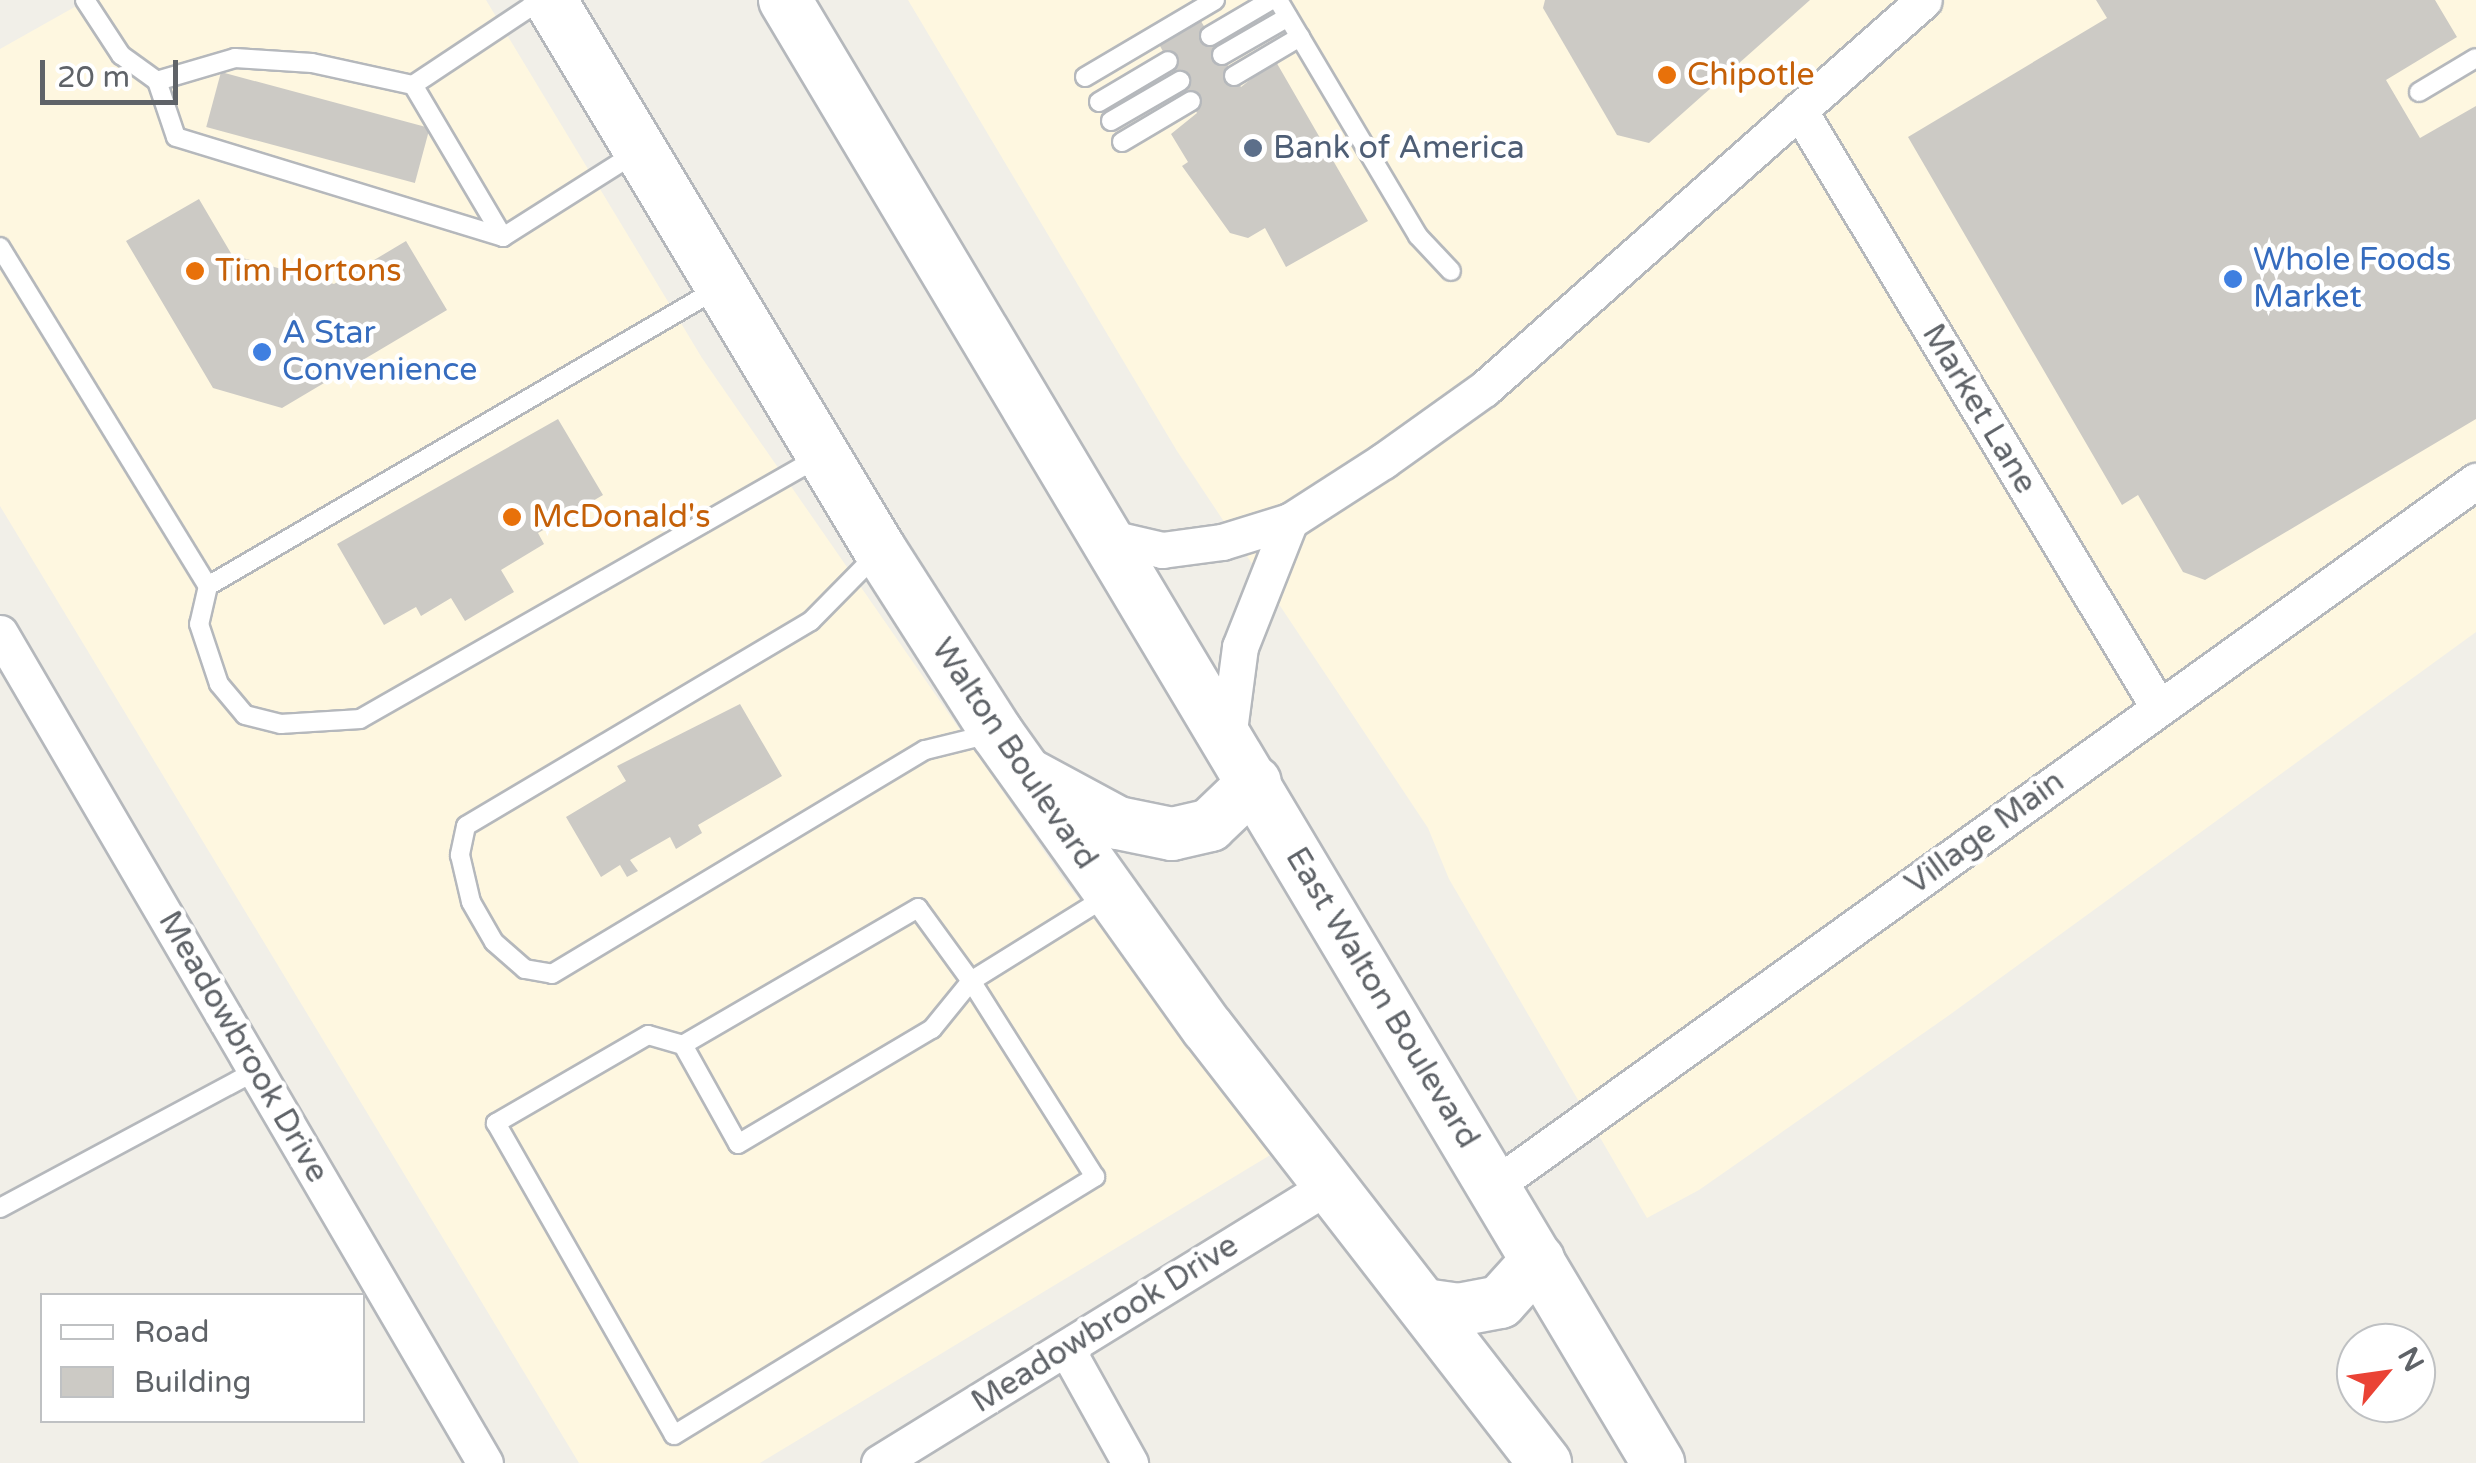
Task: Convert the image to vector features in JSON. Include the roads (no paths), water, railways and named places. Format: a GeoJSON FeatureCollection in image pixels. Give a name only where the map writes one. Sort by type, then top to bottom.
{"type":"FeatureCollection","features":[{"type":"Feature","properties":{"kind":"main road","name":"Walton Boulevard"},"geometry":{"type":"LineString","coordinates":[[550,0],[822,456],[1011,753],[1110,895],[1545,1463]]}},
{"type":"Feature","properties":{"kind":"main road"},"geometry":{"type":"LineString","coordinates":[[785,0],[1102,536]]}},
{"type":"Feature","properties":{"kind":"main road","name":"East Walton Boulevard"},"geometry":{"type":"LineString","coordinates":[[1102,536],[1255,782],[1658,1463]]}},
{"type":"Feature","properties":{"kind":"main road"},"geometry":{"type":"LineString","coordinates":[[1011,753],[1118,822],[1172,834],[1210,825],[1255,782]]}},
{"type":"Feature","properties":{"kind":"main road"},"geometry":{"type":"LineString","coordinates":[[1424,1305],[1458,1310],[1500,1302],[1538,1260]]}},
{"type":"Feature","properties":{"kind":"street"},"geometry":{"type":"LineString","coordinates":[[1102,536],[1136,548],[1194,549],[1290,521],[1484,389],[1924,0]]}},
{"type":"Feature","properties":{"kind":"street","name":"Market Lane"},"geometry":{"type":"LineString","coordinates":[[1799,110],[2158,708]]}},
{"type":"Feature","properties":{"kind":"street","name":"Village Main"},"geometry":{"type":"LineString","coordinates":[[1494,1186],[2476,481]]}},
{"type":"Feature","properties":{"kind":"street"},"geometry":{"type":"LineString","coordinates":[[1228,738],[1240,647],[1290,521]]}},
{"type":"Feature","properties":{"kind":"street","name":"Meadowbrook Drive"},"geometry":{"type":"LineString","coordinates":[[0,632],[485,1463]]}},
{"type":"Feature","properties":{"kind":"street","name":"Meadowbrook Drive"},"geometry":{"type":"LineString","coordinates":[[878,1463],[1331,1184]]}},
{"type":"Feature","properties":{"kind":"street"},"geometry":{"type":"LineString","coordinates":[[1066,1348],[1130,1463]]}},
{"type":"Feature","properties":{"kind":"lane"},"geometry":{"type":"LineString","coordinates":[[85,0],[121,55],[157,81],[176,137],[503,237],[640,150]]}},
{"type":"Feature","properties":{"kind":"lane"},"geometry":{"type":"LineString","coordinates":[[157,81],[234,58],[312,63],[413,85],[541,0]]}},
{"type":"Feature","properties":{"kind":"lane"},"geometry":{"type":"LineString","coordinates":[[1085,77],[1215,0]]}},
{"type":"Feature","properties":{"kind":"lane"},"geometry":{"type":"LineString","coordinates":[[1210,36],[1279,6]]}},
{"type":"Feature","properties":{"kind":"lane"},"geometry":{"type":"LineString","coordinates":[[1279,6],[1418,236],[1450,271]]}},
{"type":"Feature","properties":{"kind":"lane"},"geometry":{"type":"LineString","coordinates":[[1222,56],[1279,6]]}},
{"type":"Feature","properties":{"kind":"lane"},"geometry":{"type":"LineString","coordinates":[[1234,76],[1300,37]]}},
{"type":"Feature","properties":{"kind":"lane"},"geometry":{"type":"LineString","coordinates":[[2419,92],[2476,58]]}},
{"type":"Feature","properties":{"kind":"lane"},"geometry":{"type":"LineString","coordinates":[[1100,102],[1168,61]]}},
{"type":"Feature","properties":{"kind":"lane"},"geometry":{"type":"LineString","coordinates":[[1111,121],[1180,81]]}},
{"type":"Feature","properties":{"kind":"lane"},"geometry":{"type":"LineString","coordinates":[[413,85],[503,237]]}},
{"type":"Feature","properties":{"kind":"lane"},"geometry":{"type":"LineString","coordinates":[[1122,142],[1191,101]]}},
{"type":"Feature","properties":{"kind":"lane"},"geometry":{"type":"LineString","coordinates":[[0,247],[208,586],[199,624],[219,684],[245,715],[281,724],[360,719],[822,456]]}},
{"type":"Feature","properties":{"kind":"lane"},"geometry":{"type":"LineString","coordinates":[[208,586],[722,286]]}},
{"type":"Feature","properties":{"kind":"lane"},"geometry":{"type":"LineString","coordinates":[[880,550],[812,621],[466,826],[460,855],[471,902],[494,942],[525,968],[552,974],[925,750],[1011,753]]}},
{"type":"Feature","properties":{"kind":"lane"},"geometry":{"type":"LineString","coordinates":[[683,1044],[738,1144],[932,1029],[971,981],[1110,895]]}},
{"type":"Feature","properties":{"kind":"lane"},"geometry":{"type":"LineString","coordinates":[[918,908],[971,981],[1095,1177],[674,1435],[496,1123],[648,1036],[683,1044],[918,908]]}},
{"type":"Feature","properties":{"kind":"lane"},"geometry":{"type":"LineString","coordinates":[[0,1208],[257,1070]]}},
{"type":"Feature","properties":{"kind":"place","name":"Chipotle"},"geometry":{"type":"Point","coordinates":[1667,75]}},
{"type":"Feature","properties":{"kind":"place","name":"Bank of America"},"geometry":{"type":"Point","coordinates":[1253,148]}},
{"type":"Feature","properties":{"kind":"place","name":"Tim Hortons"},"geometry":{"type":"Point","coordinates":[195,271]}},
{"type":"Feature","properties":{"kind":"place","name":"Whole Foods Market"},"geometry":{"type":"Point","coordinates":[2233,279]}},
{"type":"Feature","properties":{"kind":"place","name":"A Star Convenience"},"geometry":{"type":"Point","coordinates":[262,352]}},
{"type":"Feature","properties":{"kind":"place","name":"McDonald's"},"geometry":{"type":"Point","coordinates":[512,517]}}]}
